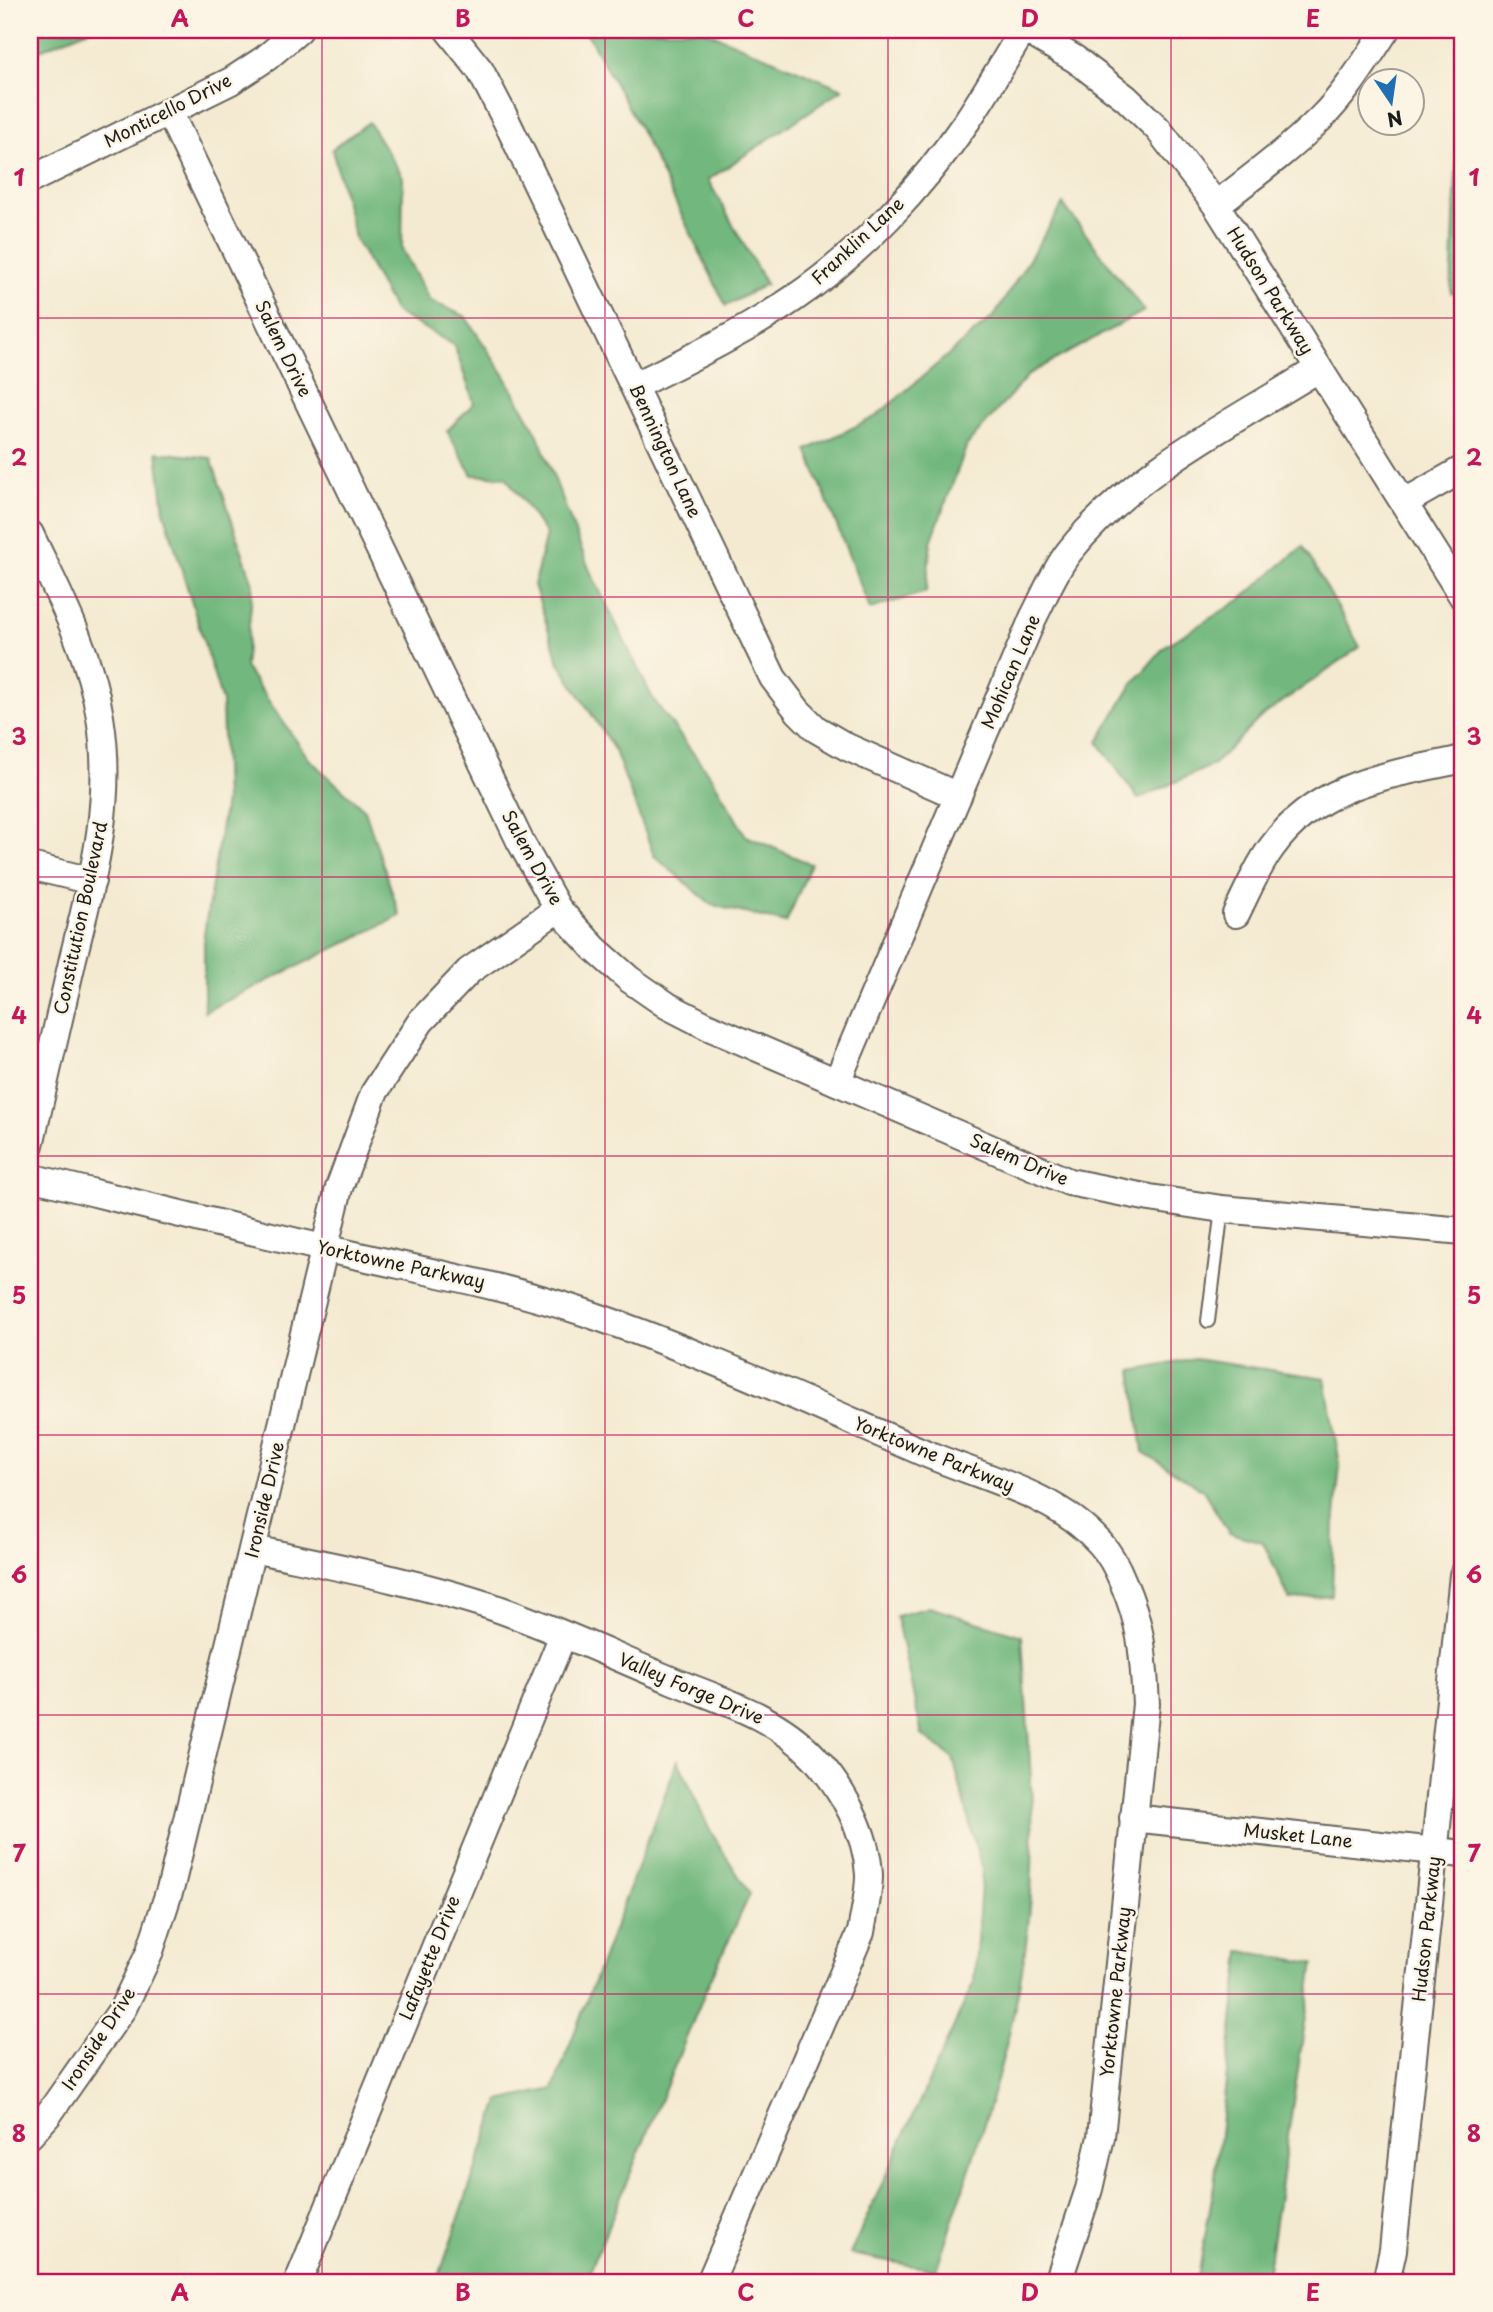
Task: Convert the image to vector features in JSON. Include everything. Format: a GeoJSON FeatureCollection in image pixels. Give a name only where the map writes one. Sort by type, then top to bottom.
{"type":"FeatureCollection","features":[{"type":"Feature","properties":{"kind":"street","name":"Monticello Drive"},"geometry":{"type":"LineString","coordinates":[[30,180],[231,81],[266,58],[299,30]]}},
{"type":"Feature","properties":{"kind":"street","name":"Bennington Lane"},"geometry":{"type":"LineString","coordinates":[[448,30],[480,70],[506,120],[773,678],[798,711],[816,729],[847,747],[958,796]]}},
{"type":"Feature","properties":{"kind":"street","name":"Franklin Lane"},"geometry":{"type":"LineString","coordinates":[[634,386],[724,342],[794,299],[850,254],[887,219],[942,154],[967,121],[1025,30]]}},
{"type":"Feature","properties":{"kind":"street","name":"Hudson Parkway"},"geometry":{"type":"LineString","coordinates":[[1025,30],[1075,59],[1125,98],[1158,129],[1216,205],[1463,597]]}},
{"type":"Feature","properties":{"kind":"street"},"geometry":{"type":"LineString","coordinates":[[1216,205],[1293,145],[1323,116],[1352,82],[1386,30]]}},
{"type":"Feature","properties":{"kind":"street","name":"Salem Drive"},"geometry":{"type":"LineString","coordinates":[[169,112],[520,841],[558,909],[595,949],[629,979],[668,1006],[709,1027],[1069,1182],[1222,1209],[1463,1231]]}},
{"type":"Feature","properties":{"kind":"street","name":"Mohican Lane"},"geometry":{"type":"LineString","coordinates":[[837,1082],[1033,618],[1067,554],[1105,512],[1168,462],[1318,369]]}},
{"type":"Feature","properties":{"kind":"street"},"geometry":{"type":"LineString","coordinates":[[1405,502],[1463,469]]}},
{"type":"Feature","properties":{"kind":"street","name":"Constitution Boulevard"},"geometry":{"type":"LineString","coordinates":[[30,534],[85,654],[100,716],[105,753],[105,803],[92,881],[30,1145]]}},
{"type":"Feature","properties":{"kind":"street"},"geometry":{"type":"LineString","coordinates":[[1236,914],[1273,846],[1303,814],[1335,792],[1370,779],[1463,759]]}},
{"type":"Feature","properties":{"kind":"street"},"geometry":{"type":"LineString","coordinates":[[30,866],[92,881]]}},
{"type":"Feature","properties":{"kind":"street","name":"Ironside Drive"},"geometry":{"type":"LineString","coordinates":[[30,2135],[48,2115],[123,2008],[149,1954],[171,1886],[339,1188],[374,1093],[421,1021],[470,971],[558,909]]}},
{"type":"Feature","properties":{"kind":"street","name":"Yorktowne Parkway"},"geometry":{"type":"LineString","coordinates":[[30,1177],[325,1249],[487,1283],[586,1313],[742,1372],[936,1458],[1025,1492],[1068,1514],[1100,1542],[1114,1560],[1136,1613],[1143,1642],[1146,1704],[1101,2137],[1089,2189],[1058,2282]]}},
{"type":"Feature","properties":{"kind":"street","name":"Valley Forge Drive"},"geometry":{"type":"LineString","coordinates":[[253,1549],[397,1581],[489,1606],[563,1635],[754,1714],[785,1731],[813,1756],[836,1784],[853,1813],[869,1875],[861,1933],[710,2282]]}},
{"type":"Feature","properties":{"kind":"street","name":"Hudson Parkway"},"geometry":{"type":"LineString","coordinates":[[1386,2282],[1393,2250],[1463,1574]]}},
{"type":"Feature","properties":{"kind":"street","name":"Lafayette Drive"},"geometry":{"type":"LineString","coordinates":[[298,2282],[563,1635]]}},
{"type":"Feature","properties":{"kind":"street","name":"Musket Lane"},"geometry":{"type":"LineString","coordinates":[[1133,1818],[1463,1854]]}},
{"type":"Feature","properties":{"kind":"lane"},"geometry":{"type":"LineString","coordinates":[[1208,1321],[1222,1209]]}},
{"type":"Feature","properties":{"kind":"green space"},"geometry":{"type":"Polygon","coordinates":[[[30,30],[89,30],[30,54],[30,30]]]}},
{"type":"Feature","properties":{"kind":"green space"},"geometry":{"type":"Polygon","coordinates":[[[585,30],[703,30],[843,89],[708,180],[766,284],[726,306],[637,123],[585,30]]]}},
{"type":"Feature","properties":{"kind":"green space"},"geometry":{"type":"Polygon","coordinates":[[[369,122],[403,177],[402,249],[430,301],[465,316],[505,376],[537,433],[590,571],[653,699],[714,781],[746,836],[811,864],[786,923],[712,905],[654,856],[615,751],[559,663],[534,585],[546,534],[506,477],[472,475],[447,431],[474,403],[454,345],[395,312],[355,238],[332,149],[369,122]]]}},
{"type":"Feature","properties":{"kind":"green space"},"geometry":{"type":"Polygon","coordinates":[[[1463,136],[1463,293],[1451,293],[1457,147],[1463,136]]]}},
{"type":"Feature","properties":{"kind":"green space"},"geometry":{"type":"Polygon","coordinates":[[[1063,204],[1144,311],[1029,374],[967,445],[931,542],[926,592],[870,609],[807,450],[875,417],[995,315],[1063,204]]]}},
{"type":"Feature","properties":{"kind":"green space"},"geometry":{"type":"Polygon","coordinates":[[[157,452],[211,458],[253,584],[245,667],[309,759],[365,810],[400,916],[204,1012],[204,934],[225,801],[222,702],[164,511],[157,452]]]}},
{"type":"Feature","properties":{"kind":"green space"},"geometry":{"type":"Polygon","coordinates":[[[1303,546],[1360,647],[1261,717],[1213,765],[1138,799],[1098,742],[1131,686],[1165,646],[1240,600],[1303,546]]]}},
{"type":"Feature","properties":{"kind":"green space"},"geometry":{"type":"Polygon","coordinates":[[[1195,1359],[1325,1378],[1340,1465],[1334,1526],[1332,1596],[1290,1600],[1263,1542],[1229,1533],[1203,1490],[1143,1452],[1132,1371],[1195,1359]]]}},
{"type":"Feature","properties":{"kind":"green space"},"geometry":{"type":"Polygon","coordinates":[[[929,1607],[1022,1636],[1032,1818],[1028,1927],[1013,2015],[991,2101],[936,2270],[850,2254],[974,1982],[982,1871],[953,1758],[922,1735],[896,1616],[929,1607]]]}},
{"type":"Feature","properties":{"kind":"green space"},"geometry":{"type":"Polygon","coordinates":[[[678,1760],[709,1829],[750,1894],[708,1985],[587,2282],[437,2282],[499,2101],[553,2089],[678,1760]]]}},
{"type":"Feature","properties":{"kind":"green space"},"geometry":{"type":"Polygon","coordinates":[[[1241,1951],[1314,1963],[1266,2282],[1197,2282],[1214,2186],[1241,1951]]]}}]}
